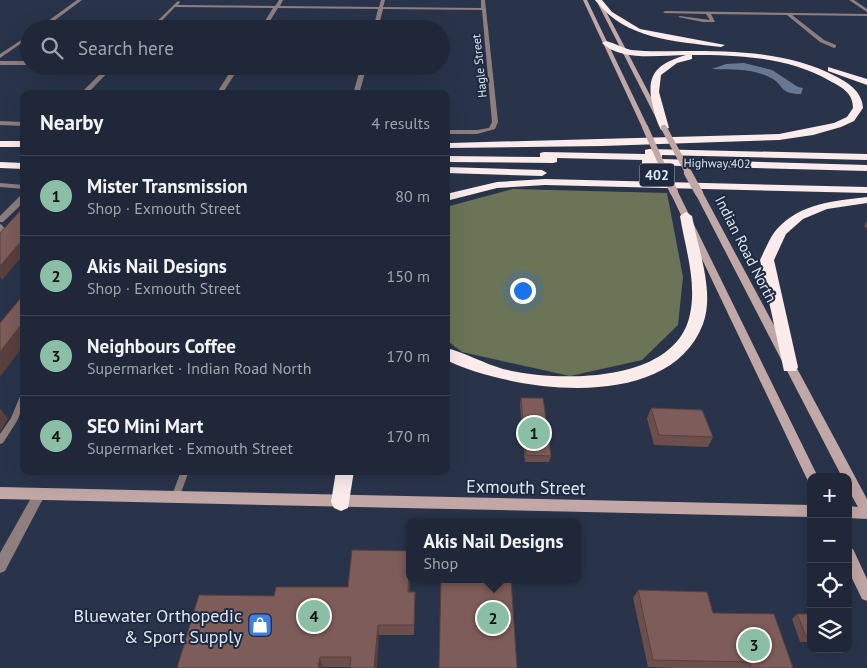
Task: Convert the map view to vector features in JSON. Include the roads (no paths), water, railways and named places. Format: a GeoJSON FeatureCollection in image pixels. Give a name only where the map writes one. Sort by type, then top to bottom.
{"type":"FeatureCollection","features":[{"type":"Feature","properties":{"kind":"highway"},"geometry":{"type":"LineString","coordinates":[[598,0],[608,14],[623,25],[636,31],[798,59],[867,82]]}},
{"type":"Feature","properties":{"kind":"highway"},"geometry":{"type":"LineString","coordinates":[[450,149],[628,143],[783,135],[828,128],[850,119],[857,112],[859,104],[855,95],[845,86],[828,75],[784,60],[726,53],[619,52],[606,43]]}},
{"type":"Feature","properties":{"kind":"highway"},"geometry":{"type":"LineString","coordinates":[[619,52],[754,50]]}},
{"type":"Feature","properties":{"kind":"highway"},"geometry":{"type":"LineString","coordinates":[[664,128],[654,90],[654,81],[658,70],[669,63],[686,57],[726,53]]}},
{"type":"Feature","properties":{"kind":"highway"},"geometry":{"type":"LineString","coordinates":[[0,137],[20,138]]}},
{"type":"Feature","properties":{"kind":"highway"},"geometry":{"type":"LineString","coordinates":[[0,144],[20,144]]}},
{"type":"Feature","properties":{"kind":"highway"},"geometry":{"type":"LineString","coordinates":[[0,149],[20,150]]}},
{"type":"Feature","properties":{"kind":"highway"},"geometry":{"type":"LineString","coordinates":[[450,149],[867,158]]}},
{"type":"Feature","properties":{"kind":"highway","name":"Highway 402"},"geometry":{"type":"LineString","coordinates":[[450,149],[867,163]]}},
{"type":"Feature","properties":{"kind":"highway"},"geometry":{"type":"LineString","coordinates":[[0,158],[20,159]]}},
{"type":"Feature","properties":{"kind":"highway"},"geometry":{"type":"LineString","coordinates":[[450,159],[867,168]]}},
{"type":"Feature","properties":{"kind":"highway"},"geometry":{"type":"LineString","coordinates":[[0,165],[20,166]]}},
{"type":"Feature","properties":{"kind":"highway","name":"Highway 402"},"geometry":{"type":"LineString","coordinates":[[450,170],[867,181]]}},
{"type":"Feature","properties":{"kind":"highway"},"geometry":{"type":"LineString","coordinates":[[450,197],[497,185],[544,182],[867,190]]}},
{"type":"Feature","properties":{"kind":"highway"},"geometry":{"type":"LineString","coordinates":[[790,368],[767,260],[781,232],[799,216],[825,206],[867,200]]}},
{"type":"Feature","properties":{"kind":"highway"},"geometry":{"type":"LineString","coordinates":[[450,355],[478,368],[505,376],[570,384],[623,378],[662,362],[687,338],[694,326],[698,313],[699,296],[686,216]]}},
{"type":"Feature","properties":{"kind":"highway"},"geometry":{"type":"LineString","coordinates":[[341,502],[344,475]]}},
{"type":"Feature","properties":{"kind":"main road"},"geometry":{"type":"LineString","coordinates":[[585,0],[606,43]]}},
{"type":"Feature","properties":{"kind":"main road","name":"Indian Road North"},"geometry":{"type":"LineString","coordinates":[[598,0],[619,52],[645,127],[674,192],[731,306],[810,473]]}},
{"type":"Feature","properties":{"kind":"main road","name":"Indian Road North"},"geometry":{"type":"LineString","coordinates":[[619,52],[664,128],[699,193],[867,513]]}},
{"type":"Feature","properties":{"kind":"main road","name":"Exmouth Street"},"geometry":{"type":"LineString","coordinates":[[0,493],[807,511]]}},
{"type":"Feature","properties":{"kind":"main road"},"geometry":{"type":"LineString","coordinates":[[852,512],[867,513]]}},
{"type":"Feature","properties":{"kind":"main road"},"geometry":{"type":"LineString","coordinates":[[852,562],[867,594]]}},
{"type":"Feature","properties":{"kind":"street"},"geometry":{"type":"LineString","coordinates":[[52,20],[80,0]]}},
{"type":"Feature","properties":{"kind":"street"},"geometry":{"type":"LineString","coordinates":[[160,20],[181,0]]}},
{"type":"Feature","properties":{"kind":"street"},"geometry":{"type":"LineString","coordinates":[[268,20],[281,0]]}},
{"type":"Feature","properties":{"kind":"street"},"geometry":{"type":"LineString","coordinates":[[377,20],[383,0]]}},
{"type":"Feature","properties":{"kind":"street","name":"Hagle Street"},"geometry":{"type":"LineString","coordinates":[[450,132],[478,132],[492,129],[495,122],[482,0]]}},
{"type":"Feature","properties":{"kind":"street"},"geometry":{"type":"LineString","coordinates":[[851,0],[867,11]]}},
{"type":"Feature","properties":{"kind":"street"},"geometry":{"type":"LineString","coordinates":[[174,6],[484,9]]}},
{"type":"Feature","properties":{"kind":"street"},"geometry":{"type":"LineString","coordinates":[[708,14],[713,20],[707,22],[678,17],[665,12],[867,15]]}},
{"type":"Feature","properties":{"kind":"street"},"geometry":{"type":"LineString","coordinates":[[789,14],[822,42],[834,46]]}},
{"type":"Feature","properties":{"kind":"street"},"geometry":{"type":"LineString","coordinates":[[0,56],[20,42]]}},
{"type":"Feature","properties":{"kind":"street"},"geometry":{"type":"LineString","coordinates":[[0,63],[20,63]]}},
{"type":"Feature","properties":{"kind":"street"},"geometry":{"type":"LineString","coordinates":[[86,90],[102,75]]}},
{"type":"Feature","properties":{"kind":"street"},"geometry":{"type":"LineString","coordinates":[[222,90],[231,75]]}},
{"type":"Feature","properties":{"kind":"street"},"geometry":{"type":"LineString","coordinates":[[357,90],[361,75]]}},
{"type":"Feature","properties":{"kind":"street"},"geometry":{"type":"LineString","coordinates":[[0,123],[20,124]]}},
{"type":"Feature","properties":{"kind":"street"},"geometry":{"type":"LineString","coordinates":[[0,185],[20,187]]}},
{"type":"Feature","properties":{"kind":"street"},"geometry":{"type":"LineString","coordinates":[[0,220],[20,201]]}},
{"type":"Feature","properties":{"kind":"street"},"geometry":{"type":"LineString","coordinates":[[0,566],[39,495]]}},
{"type":"Feature","properties":{"kind":"lane"},"geometry":{"type":"LineString","coordinates":[[0,226],[3,230],[3,236]]}},
{"type":"Feature","properties":{"kind":"lane"},"geometry":{"type":"LineString","coordinates":[[0,440],[14,419],[20,405]]}},
{"type":"Feature","properties":{"kind":"lane"},"geometry":{"type":"LineString","coordinates":[[174,498],[183,475]]}},
{"type":"Feature","properties":{"kind":"water"},"geometry":{"type":"Polygon","coordinates":[[[744,63],[772,70],[798,87],[803,88],[801,94],[785,91],[775,81],[757,73],[742,70],[712,69],[726,64],[744,63]]]}},
{"type":"Feature","properties":{"kind":"place","name":"Mister Transmission"},"geometry":{"type":"Point","coordinates":[534,433]}},
{"type":"Feature","properties":{"kind":"place","name":"SEO Mini Mart"},"geometry":{"type":"Point","coordinates":[314,616]}},
{"type":"Feature","properties":{"kind":"place","name":"Akis Nail Designs"},"geometry":{"type":"Point","coordinates":[493,618]}},
{"type":"Feature","properties":{"kind":"place","name":"Bluewater Orthopedic & Sport Supply"},"geometry":{"type":"Point","coordinates":[260,625]}},
{"type":"Feature","properties":{"kind":"place","name":"Neighbours Coffee"},"geometry":{"type":"Point","coordinates":[754,645]}}]}
